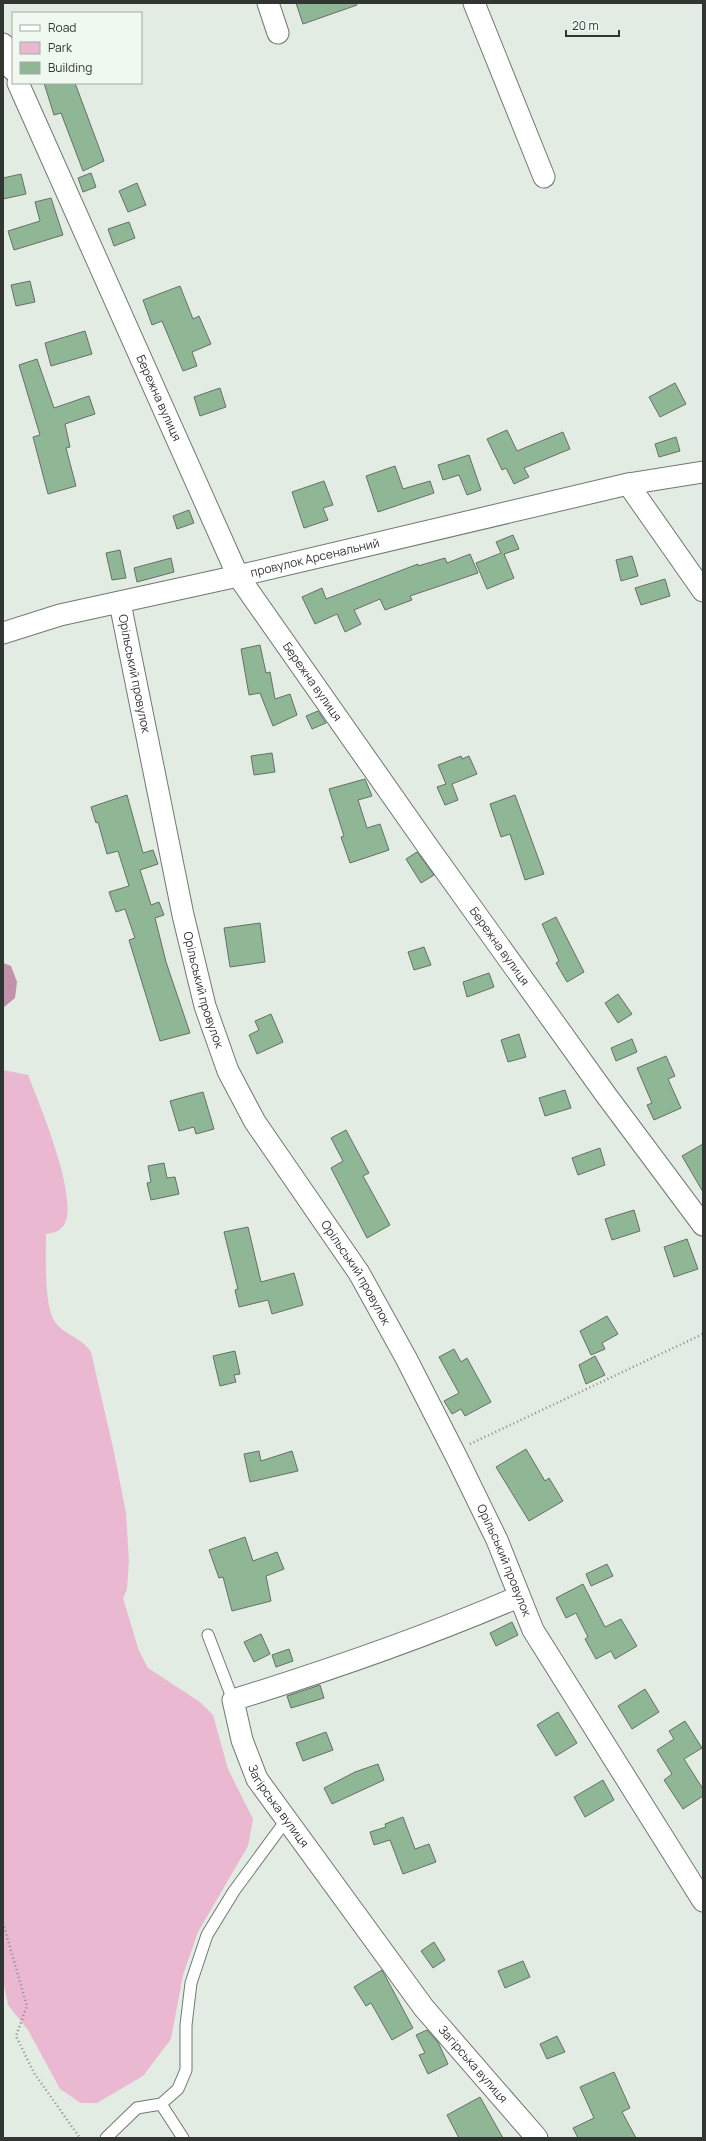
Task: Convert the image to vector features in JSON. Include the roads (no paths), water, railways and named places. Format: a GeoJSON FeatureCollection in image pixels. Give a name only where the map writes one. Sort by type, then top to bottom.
{"type":"FeatureCollection","features":[{"type":"Feature","properties":{"kind":"street"},"geometry":{"type":"LineString","coordinates":[[268,3],[278,33]]}},
{"type":"Feature","properties":{"kind":"street"},"geometry":{"type":"LineString","coordinates":[[474,3],[544,178]]}},
{"type":"Feature","properties":{"kind":"street"},"geometry":{"type":"LineString","coordinates":[[3,44],[12,67]]}},
{"type":"Feature","properties":{"kind":"street","name":"Бережна вулиця"},"geometry":{"type":"LineString","coordinates":[[18,84],[238,576],[486,928],[606,1095],[703,1225]]}},
{"type":"Feature","properties":{"kind":"street","name":"провулок Арсенальний"},"geometry":{"type":"LineString","coordinates":[[3,634],[60,615],[238,576],[628,484],[703,472]]}},
{"type":"Feature","properties":{"kind":"street"},"geometry":{"type":"LineString","coordinates":[[628,484],[703,591]]}},
{"type":"Feature","properties":{"kind":"street","name":"Орільський провулок"},"geometry":{"type":"LineString","coordinates":[[120,603],[183,915],[205,1006],[228,1071],[255,1122],[359,1273],[406,1358],[454,1451],[497,1540],[518,1596],[533,1630],[703,1902]]}},
{"type":"Feature","properties":{"kind":"street"},"geometry":{"type":"LineString","coordinates":[[233,1700],[358,1660],[458,1623],[518,1596]]}},
{"type":"Feature","properties":{"kind":"street","name":"Загірська вулиця"},"geometry":{"type":"LineString","coordinates":[[233,1700],[242,1740],[258,1779],[424,2008],[537,2138]]}},
{"type":"Feature","properties":{"kind":"lane"},"geometry":{"type":"LineString","coordinates":[[208,1635],[233,1700]]}},
{"type":"Feature","properties":{"kind":"lane"},"geometry":{"type":"LineString","coordinates":[[106,2138],[137,2108],[161,2104],[178,2090],[186,2070],[186,2025],[191,1983],[207,1935],[234,1891],[287,1819]]}},
{"type":"Feature","properties":{"kind":"lane"},"geometry":{"type":"LineString","coordinates":[[161,2104],[183,2138]]}}]}
